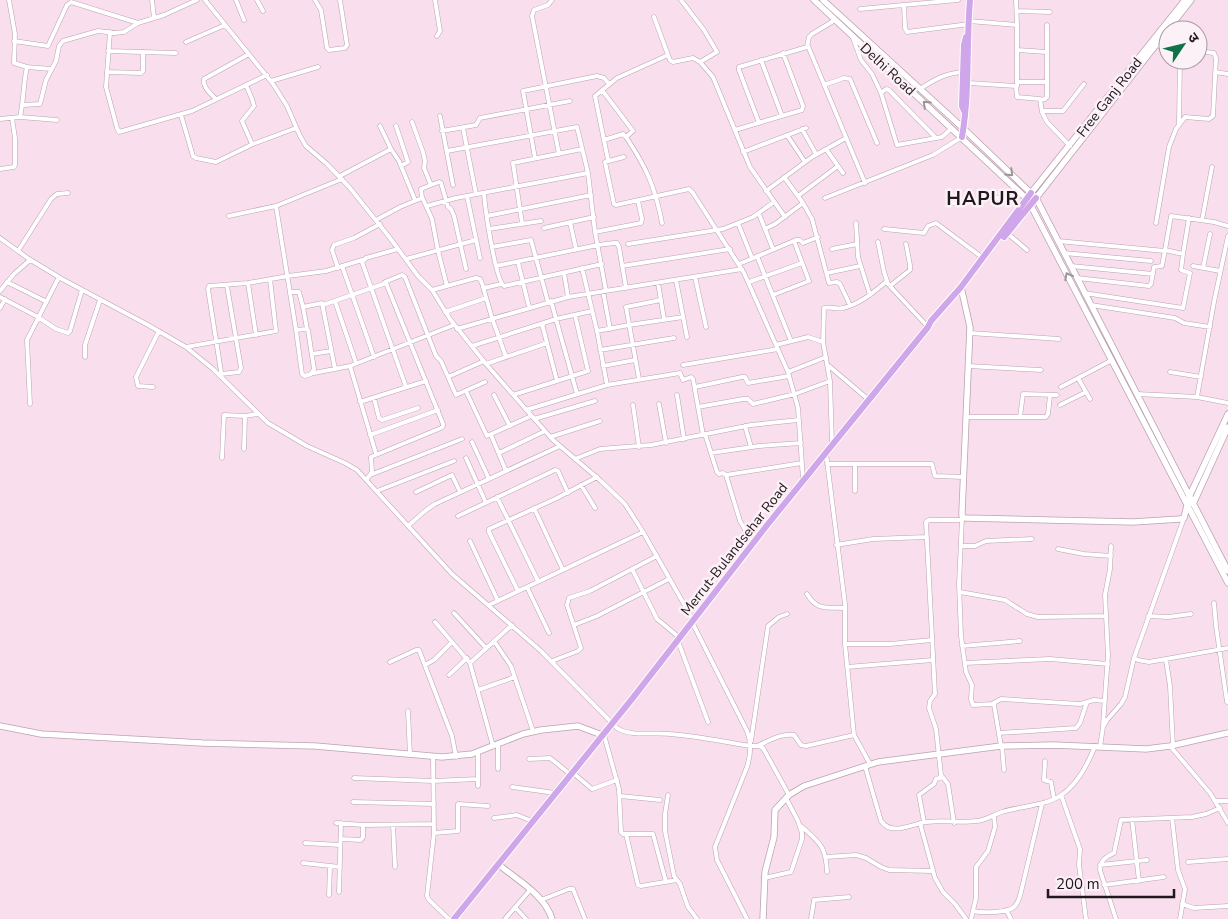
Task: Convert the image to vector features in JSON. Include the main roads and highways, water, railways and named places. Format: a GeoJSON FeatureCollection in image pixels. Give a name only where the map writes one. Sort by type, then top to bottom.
{"type":"FeatureCollection","features":[{"type":"Feature","properties":{"kind":"main road"},"geometry":{"type":"LineString","coordinates":[[962,137],[969,82],[968,34],[970,0]]}},
{"type":"Feature","properties":{"kind":"main road"},"geometry":{"type":"LineString","coordinates":[[965,113],[962,106],[964,45],[968,34]]}},
{"type":"Feature","properties":{"kind":"main road"},"geometry":{"type":"LineString","coordinates":[[1029,198],[1008,233],[962,289],[983,258],[1029,198]]}},
{"type":"Feature","properties":{"kind":"main road","name":"Merrut-Bulandsehar Road"},"geometry":{"type":"LineString","coordinates":[[454,919],[826,453],[962,289]]}},
{"type":"Feature","properties":{"kind":"district","name":"HAPUR"},"geometry":{"type":"Point","coordinates":[983,198]}}]}
